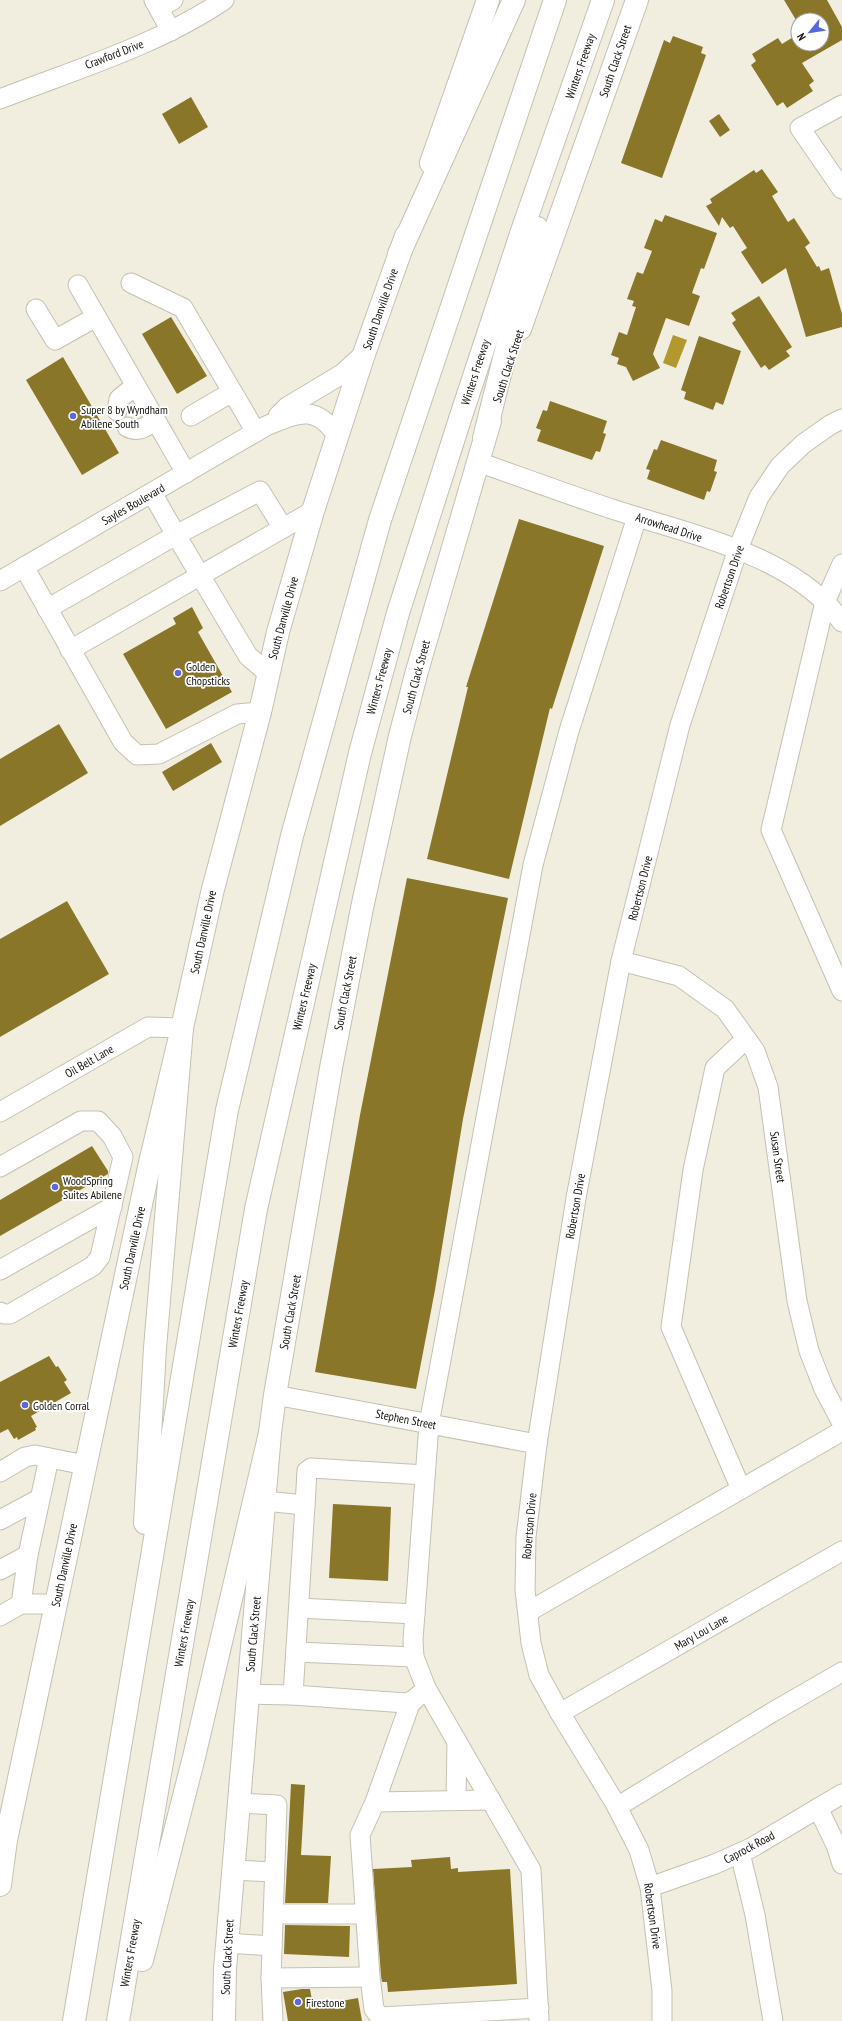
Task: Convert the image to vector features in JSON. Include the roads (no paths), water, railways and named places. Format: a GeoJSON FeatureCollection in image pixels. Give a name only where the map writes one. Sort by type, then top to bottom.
{"type":"FeatureCollection","features":[{"type":"Feature","properties":{"kind":"main road","name":"South Danville Drive"},"geometry":{"type":"LineString","coordinates":[[0,1885],[6,1840],[7,1807],[56,1604],[149,1166],[212,893],[260,712],[278,632],[314,511],[364,354],[488,0]]}},
{"type":"Feature","properties":{"kind":"main road"},"geometry":{"type":"LineString","coordinates":[[399,254],[514,0]]}},
{"type":"Feature","properties":{"kind":"main road"},"geometry":{"type":"LineString","coordinates":[[74,2021],[227,1110],[292,836],[380,520],[555,0]]}},
{"type":"Feature","properties":{"kind":"main road","name":"Winters Freeway"},"geometry":{"type":"LineString","coordinates":[[118,2021],[256,1209],[360,753],[398,613],[460,419],[520,236],[603,0]]}},
{"type":"Feature","properties":{"kind":"main road","name":"South Clack Street"},"geometry":{"type":"LineString","coordinates":[[224,2021],[227,1943],[270,1433],[275,1395],[331,1068],[363,901],[400,736],[413,686],[484,438],[528,307],[636,0]]}},
{"type":"Feature","properties":{"kind":"main road"},"geometry":{"type":"LineString","coordinates":[[484,438],[572,90]]}},
{"type":"Feature","properties":{"kind":"main road"},"geometry":{"type":"LineString","coordinates":[[139,1633],[155,1348],[182,1028]]}},
{"type":"Feature","properties":{"kind":"main road"},"geometry":{"type":"LineString","coordinates":[[126,2021],[194,1757],[270,1433]]}},
{"type":"Feature","properties":{"kind":"main road"},"geometry":{"type":"LineString","coordinates":[[213,2021],[225,1969]]}},
{"type":"Feature","properties":{"kind":"street","name":"Crawford Drive"},"geometry":{"type":"LineString","coordinates":[[0,99],[171,31],[224,0]]}},
{"type":"Feature","properties":{"kind":"street"},"geometry":{"type":"LineString","coordinates":[[162,3],[171,31]]}},
{"type":"Feature","properties":{"kind":"street"},"geometry":{"type":"LineString","coordinates":[[842,105],[800,128],[842,189]]}},
{"type":"Feature","properties":{"kind":"street"},"geometry":{"type":"LineString","coordinates":[[131,283],[183,308],[232,392],[261,429]]}},
{"type":"Feature","properties":{"kind":"street"},"geometry":{"type":"LineString","coordinates":[[78,285],[186,473]]}},
{"type":"Feature","properties":{"kind":"street"},"geometry":{"type":"LineString","coordinates":[[36,309],[55,340],[96,317]]}},
{"type":"Feature","properties":{"kind":"street","name":"Sayles Boulevard"},"geometry":{"type":"LineString","coordinates":[[261,429],[287,407],[342,374],[364,354]]}},
{"type":"Feature","properties":{"kind":"street"},"geometry":{"type":"LineString","coordinates":[[117,411],[119,399],[135,386]]}},
{"type":"Feature","properties":{"kind":"street"},"geometry":{"type":"LineString","coordinates":[[191,416],[232,392]]}},
{"type":"Feature","properties":{"kind":"street","name":"Sayles Boulevard"},"geometry":{"type":"LineString","coordinates":[[0,581],[261,429],[298,414],[310,414],[328,422],[338,436]]}},
{"type":"Feature","properties":{"kind":"street","name":"Robertson Drive"},"geometry":{"type":"LineString","coordinates":[[662,2021],[662,1991],[650,1887],[639,1850],[617,1807],[560,1713],[539,1675],[531,1643],[528,1612],[526,1590],[526,1536],[537,1444],[576,1198],[622,961],[680,725],[738,549],[758,497],[780,466],[803,444],[830,425],[842,419]]}},
{"type":"Feature","properties":{"kind":"street"},"geometry":{"type":"LineString","coordinates":[[127,427],[133,430],[140,430],[156,421]]}},
{"type":"Feature","properties":{"kind":"street","name":"Arrowhead Drive"},"geometry":{"type":"LineString","coordinates":[[478,462],[637,517],[738,549],[789,574],[832,608],[842,622]]}},
{"type":"Feature","properties":{"kind":"street"},"geometry":{"type":"LineString","coordinates":[[47,609],[176,535],[260,491],[282,528]]}},
{"type":"Feature","properties":{"kind":"street"},"geometry":{"type":"LineString","coordinates":[[152,493],[199,576],[248,656],[269,674]]}},
{"type":"Feature","properties":{"kind":"street"},"geometry":{"type":"LineString","coordinates":[[70,650],[314,511]]}},
{"type":"Feature","properties":{"kind":"street"},"geometry":{"type":"LineString","coordinates":[[426,1688],[411,1702],[375,1802],[360,1835],[370,1977],[374,2009],[382,2019],[539,2014],[531,1870],[426,1688],[414,1657],[415,1614],[428,1424],[533,865],[569,731],[637,517]]}},
{"type":"Feature","properties":{"kind":"street"},"geometry":{"type":"LineString","coordinates":[[842,564],[825,602],[771,830],[842,990]]}},
{"type":"Feature","properties":{"kind":"street"},"geometry":{"type":"LineString","coordinates":[[24,567],[123,742],[137,755],[159,754],[236,714],[260,712]]}},
{"type":"Feature","properties":{"kind":"street","name":"Susan Street"},"geometry":{"type":"LineString","coordinates":[[622,961],[679,976],[725,1009],[755,1051],[768,1087],[797,1301],[809,1351],[824,1389],[842,1423]]}},
{"type":"Feature","properties":{"kind":"street","name":"Oil Belt Lane"},"geometry":{"type":"LineString","coordinates":[[0,1112],[148,1027],[182,1028]]}},
{"type":"Feature","properties":{"kind":"street"},"geometry":{"type":"LineString","coordinates":[[741,1489],[671,1327],[693,1170],[715,1068],[746,1038]]}},
{"type":"Feature","properties":{"kind":"street"},"geometry":{"type":"LineString","coordinates":[[0,1312],[10,1314],[93,1266],[100,1257],[123,1157],[112,1136],[98,1121],[81,1121],[2,1162]]}},
{"type":"Feature","properties":{"kind":"street"},"geometry":{"type":"LineString","coordinates":[[0,1270],[112,1207]]}},
{"type":"Feature","properties":{"kind":"street","name":"Stephen Street"},"geometry":{"type":"LineString","coordinates":[[275,1395],[537,1444]]}},
{"type":"Feature","properties":{"kind":"street"},"geometry":{"type":"LineString","coordinates":[[528,1612],[842,1431]]}},
{"type":"Feature","properties":{"kind":"street"},"geometry":{"type":"LineString","coordinates":[[0,1472],[25,1457],[35,1455],[86,1465]]}},
{"type":"Feature","properties":{"kind":"street"},"geometry":{"type":"LineString","coordinates":[[21,1604],[28,1555],[49,1458]]}},
{"type":"Feature","properties":{"kind":"street"},"geometry":{"type":"LineString","coordinates":[[293,1695],[307,1471],[311,1468],[425,1475]]}},
{"type":"Feature","properties":{"kind":"street"},"geometry":{"type":"LineString","coordinates":[[0,1520],[39,1499]]}},
{"type":"Feature","properties":{"kind":"street"},"geometry":{"type":"LineString","coordinates":[[264,1501],[305,1505]]}},
{"type":"Feature","properties":{"kind":"street","name":"Mary Lou Lane"},"geometry":{"type":"LineString","coordinates":[[560,1713],[842,1550]]}},
{"type":"Feature","properties":{"kind":"street"},"geometry":{"type":"LineString","coordinates":[[0,1570],[28,1555]]}},
{"type":"Feature","properties":{"kind":"street"},"geometry":{"type":"LineString","coordinates":[[0,1616],[21,1604],[56,1604]]}},
{"type":"Feature","properties":{"kind":"street"},"geometry":{"type":"LineString","coordinates":[[299,1608],[415,1614]]}},
{"type":"Feature","properties":{"kind":"street"},"geometry":{"type":"LineString","coordinates":[[296,1652],[414,1657]]}},
{"type":"Feature","properties":{"kind":"street"},"geometry":{"type":"LineString","coordinates":[[617,1807],[842,1672]]}},
{"type":"Feature","properties":{"kind":"street"},"geometry":{"type":"LineString","coordinates":[[248,1694],[293,1695],[406,1703],[411,1702]]}},
{"type":"Feature","properties":{"kind":"street"},"geometry":{"type":"LineString","coordinates":[[456,1800],[458,1742]]}},
{"type":"Feature","properties":{"kind":"street","name":"Caprock Road"},"geometry":{"type":"LineString","coordinates":[[650,1887],[716,1864],[740,1853],[842,1794]]}},
{"type":"Feature","properties":{"kind":"street"},"geometry":{"type":"LineString","coordinates":[[375,1802],[491,1800]]}},
{"type":"Feature","properties":{"kind":"street"},"geometry":{"type":"LineString","coordinates":[[239,1803],[277,1805],[271,1978],[273,2021]]}},
{"type":"Feature","properties":{"kind":"street"},"geometry":{"type":"LineString","coordinates":[[818,1808],[836,1845],[842,1864]]}},
{"type":"Feature","properties":{"kind":"street"},"geometry":{"type":"LineString","coordinates":[[740,1853],[755,1915],[773,2021]]}},
{"type":"Feature","properties":{"kind":"street"},"geometry":{"type":"LineString","coordinates":[[233,1870],[274,1872]]}},
{"type":"Feature","properties":{"kind":"street"},"geometry":{"type":"LineString","coordinates":[[273,1914],[365,1914]]}},
{"type":"Feature","properties":{"kind":"street"},"geometry":{"type":"LineString","coordinates":[[227,1943],[272,1946]]}},
{"type":"Feature","properties":{"kind":"street"},"geometry":{"type":"LineString","coordinates":[[271,1978],[370,1977]]}},
{"type":"Feature","properties":{"kind":"place","name":"Super 8 by Wyndham Abilene South"},"geometry":{"type":"Point","coordinates":[73,416]}},
{"type":"Feature","properties":{"kind":"place","name":"Golden Chopsticks"},"geometry":{"type":"Point","coordinates":[178,673]}},
{"type":"Feature","properties":{"kind":"place","name":"WoodSpring Suites Abilene"},"geometry":{"type":"Point","coordinates":[55,1187]}},
{"type":"Feature","properties":{"kind":"place","name":"Golden Corral"},"geometry":{"type":"Point","coordinates":[25,1405]}},
{"type":"Feature","properties":{"kind":"place","name":"Firestone"},"geometry":{"type":"Point","coordinates":[298,2002]}}]}
